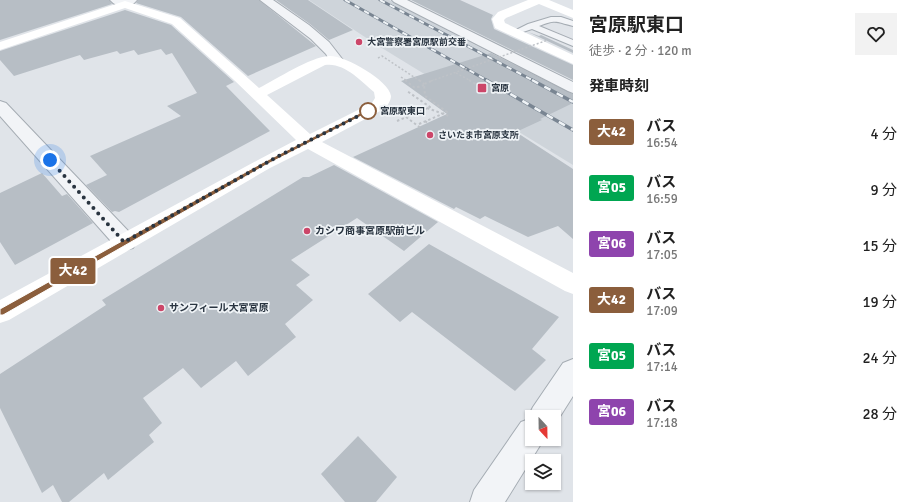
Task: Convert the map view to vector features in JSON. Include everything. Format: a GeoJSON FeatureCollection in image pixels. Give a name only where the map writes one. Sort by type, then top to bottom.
{"type":"FeatureCollection","features":[{"type":"Feature","properties":{"kind":"street"},"geometry":{"type":"LineString","coordinates":[[266,0],[317,37],[336,60]]}},
{"type":"Feature","properties":{"kind":"street"},"geometry":{"type":"LineString","coordinates":[[398,0],[573,88]]}},
{"type":"Feature","properties":{"kind":"street"},"geometry":{"type":"LineString","coordinates":[[573,14],[538,0],[502,15],[498,19],[499,25],[573,60]]}},
{"type":"Feature","properties":{"kind":"street"},"geometry":{"type":"LineString","coordinates":[[0,46],[108,10],[124,1],[176,21],[258,94],[307,141],[573,284]]}},
{"type":"Feature","properties":{"kind":"street"},"geometry":{"type":"LineString","coordinates":[[0,312],[307,141],[378,106],[383,98],[383,93],[380,89],[348,65],[336,60],[321,62],[258,94]]}},
{"type":"Feature","properties":{"kind":"street"},"geometry":{"type":"LineString","coordinates":[[0,106],[124,242]]}},
{"type":"Feature","properties":{"kind":"street"},"geometry":{"type":"LineString","coordinates":[[548,410],[573,372]]}},
{"type":"Feature","properties":{"kind":"street"},"geometry":{"type":"LineString","coordinates":[[486,502],[525,444]]}},
{"type":"Feature","properties":{"kind":"lane"},"geometry":{"type":"LineString","coordinates":[[514,33],[551,19],[561,19],[573,24]]}},
{"type":"Feature","properties":{"kind":"lane"},"geometry":{"type":"LineString","coordinates":[[531,26],[573,43]]}},
{"type":"Feature","properties":{"kind":"path"},"geometry":{"type":"LineString","coordinates":[[415,88],[548,40]]}},
{"type":"Feature","properties":{"kind":"path"},"geometry":{"type":"LineString","coordinates":[[382,56],[424,84]]}},
{"type":"Feature","properties":{"kind":"path"},"geometry":{"type":"LineString","coordinates":[[456,73],[482,88]]}},
{"type":"Feature","properties":{"kind":"path"},"geometry":{"type":"LineString","coordinates":[[424,84],[425,96],[447,112],[445,114]]}},
{"type":"Feature","properties":{"kind":"path"},"geometry":{"type":"LineString","coordinates":[[419,124],[425,121],[445,114],[449,116],[427,108]]}},
{"type":"Feature","properties":{"kind":"path"},"geometry":{"type":"LineString","coordinates":[[406,117],[422,129]]}},
{"type":"Feature","properties":{"kind":"path"},"geometry":{"type":"LineString","coordinates":[[425,121],[429,124]]}},
{"type":"Feature","properties":{"kind":"shaded area"},"geometry":{"type":"Polygon","coordinates":[[[309,0],[389,0],[573,96],[573,165],[377,45],[309,0]]]}},
{"type":"Feature","properties":{"kind":"building"},"geometry":{"type":"Polygon","coordinates":[[[0,0],[109,0],[112,4],[0,40],[0,0]]]}},
{"type":"Feature","properties":{"kind":"building"},"geometry":{"type":"Polygon","coordinates":[[[138,0],[259,0],[316,46],[248,76],[181,17],[136,3],[138,0]]]}},
{"type":"Feature","properties":{"kind":"building"},"geometry":{"type":"Polygon","coordinates":[[[276,0],[308,0],[353,30],[329,40],[310,24],[276,0]]]}},
{"type":"Feature","properties":{"kind":"building"},"geometry":{"type":"Polygon","coordinates":[[[411,0],[460,0],[493,15],[491,19],[494,29],[573,65],[573,80],[411,0]]]}},
{"type":"Feature","properties":{"kind":"building"},"geometry":{"type":"Polygon","coordinates":[[[125,10],[171,25],[234,82],[226,86],[270,131],[119,212],[112,212],[86,185],[107,175],[90,156],[181,116],[167,106],[197,93],[172,53],[166,55],[161,49],[138,55],[134,50],[120,54],[117,51],[84,60],[80,55],[14,76],[0,60],[0,51],[125,10]]]}},
{"type":"Feature","properties":{"kind":"building"},"geometry":{"type":"Polygon","coordinates":[[[528,32],[539,36],[541,35],[573,50],[573,53],[528,32]]]}},
{"type":"Feature","properties":{"kind":"building"},"geometry":{"type":"Polygon","coordinates":[[[491,53],[573,94],[573,103],[516,132],[573,169],[573,239],[558,226],[528,237],[485,216],[480,219],[456,207],[454,209],[353,157],[447,114],[401,81],[491,53]]]}},
{"type":"Feature","properties":{"kind":"building"},"geometry":{"type":"Polygon","coordinates":[[[334,165],[438,222],[404,251],[357,218],[291,260],[310,275],[296,285],[313,300],[285,324],[296,337],[248,376],[236,361],[201,388],[183,368],[143,398],[162,423],[149,435],[154,442],[108,480],[104,473],[69,502],[62,502],[53,485],[42,493],[0,408],[0,374],[106,305],[102,300],[303,177],[309,177],[334,165]]]}},
{"type":"Feature","properties":{"kind":"building"},"geometry":{"type":"Polygon","coordinates":[[[42,173],[62,196],[67,194],[93,223],[15,265],[0,242],[0,193],[42,173]]]}},
{"type":"Feature","properties":{"kind":"building"},"geometry":{"type":"Polygon","coordinates":[[[429,244],[559,317],[532,349],[546,360],[515,391],[412,312],[400,322],[368,294],[429,244]]]}},
{"type":"Feature","properties":{"kind":"building"},"geometry":{"type":"Polygon","coordinates":[[[358,436],[397,477],[376,502],[345,502],[321,474],[358,436]]]}},
{"type":"Feature","properties":{"kind":"railway"},"geometry":{"type":"LineString","coordinates":[[345,0],[488,81]]}},
{"type":"Feature","properties":{"kind":"railway"},"geometry":{"type":"LineString","coordinates":[[380,0],[534,81]]}},
{"type":"Feature","properties":{"kind":"railway"},"geometry":{"type":"LineString","coordinates":[[486,80],[573,130]]}},
{"type":"Feature","properties":{"kind":"railway"},"geometry":{"type":"LineString","coordinates":[[532,80],[573,102]]}},
{"type":"Feature","properties":{"kind":"bus line","name":"大42"},"geometry":{"type":"LineString","coordinates":[[0,312],[264,164],[368,111]]}},
{"type":"Feature","properties":{"kind":"place","name":"大宮警察署宮原駅前交番"},"geometry":{"type":"Point","coordinates":[359,42]}},
{"type":"Feature","properties":{"kind":"place","name":"宮原"},"geometry":{"type":"Point","coordinates":[482,88]}},
{"type":"Feature","properties":{"kind":"place","name":"宮原駅東口"},"geometry":{"type":"Point","coordinates":[368,111]}},
{"type":"Feature","properties":{"kind":"place","name":"さいたま市宮原支所"},"geometry":{"type":"Point","coordinates":[430,135]}},
{"type":"Feature","properties":{"kind":"place","name":"カシワ商事宮原駅前ビル"},"geometry":{"type":"Point","coordinates":[307,231]}},
{"type":"Feature","properties":{"kind":"place","name":"サンフィール大宮宮原"},"geometry":{"type":"Point","coordinates":[161,308]}},
{"type":"Feature","properties":{"kind":"route"},"geometry":{"type":"LineString","coordinates":[[50,160],[124,242],[277,157],[368,111]]}}]}
